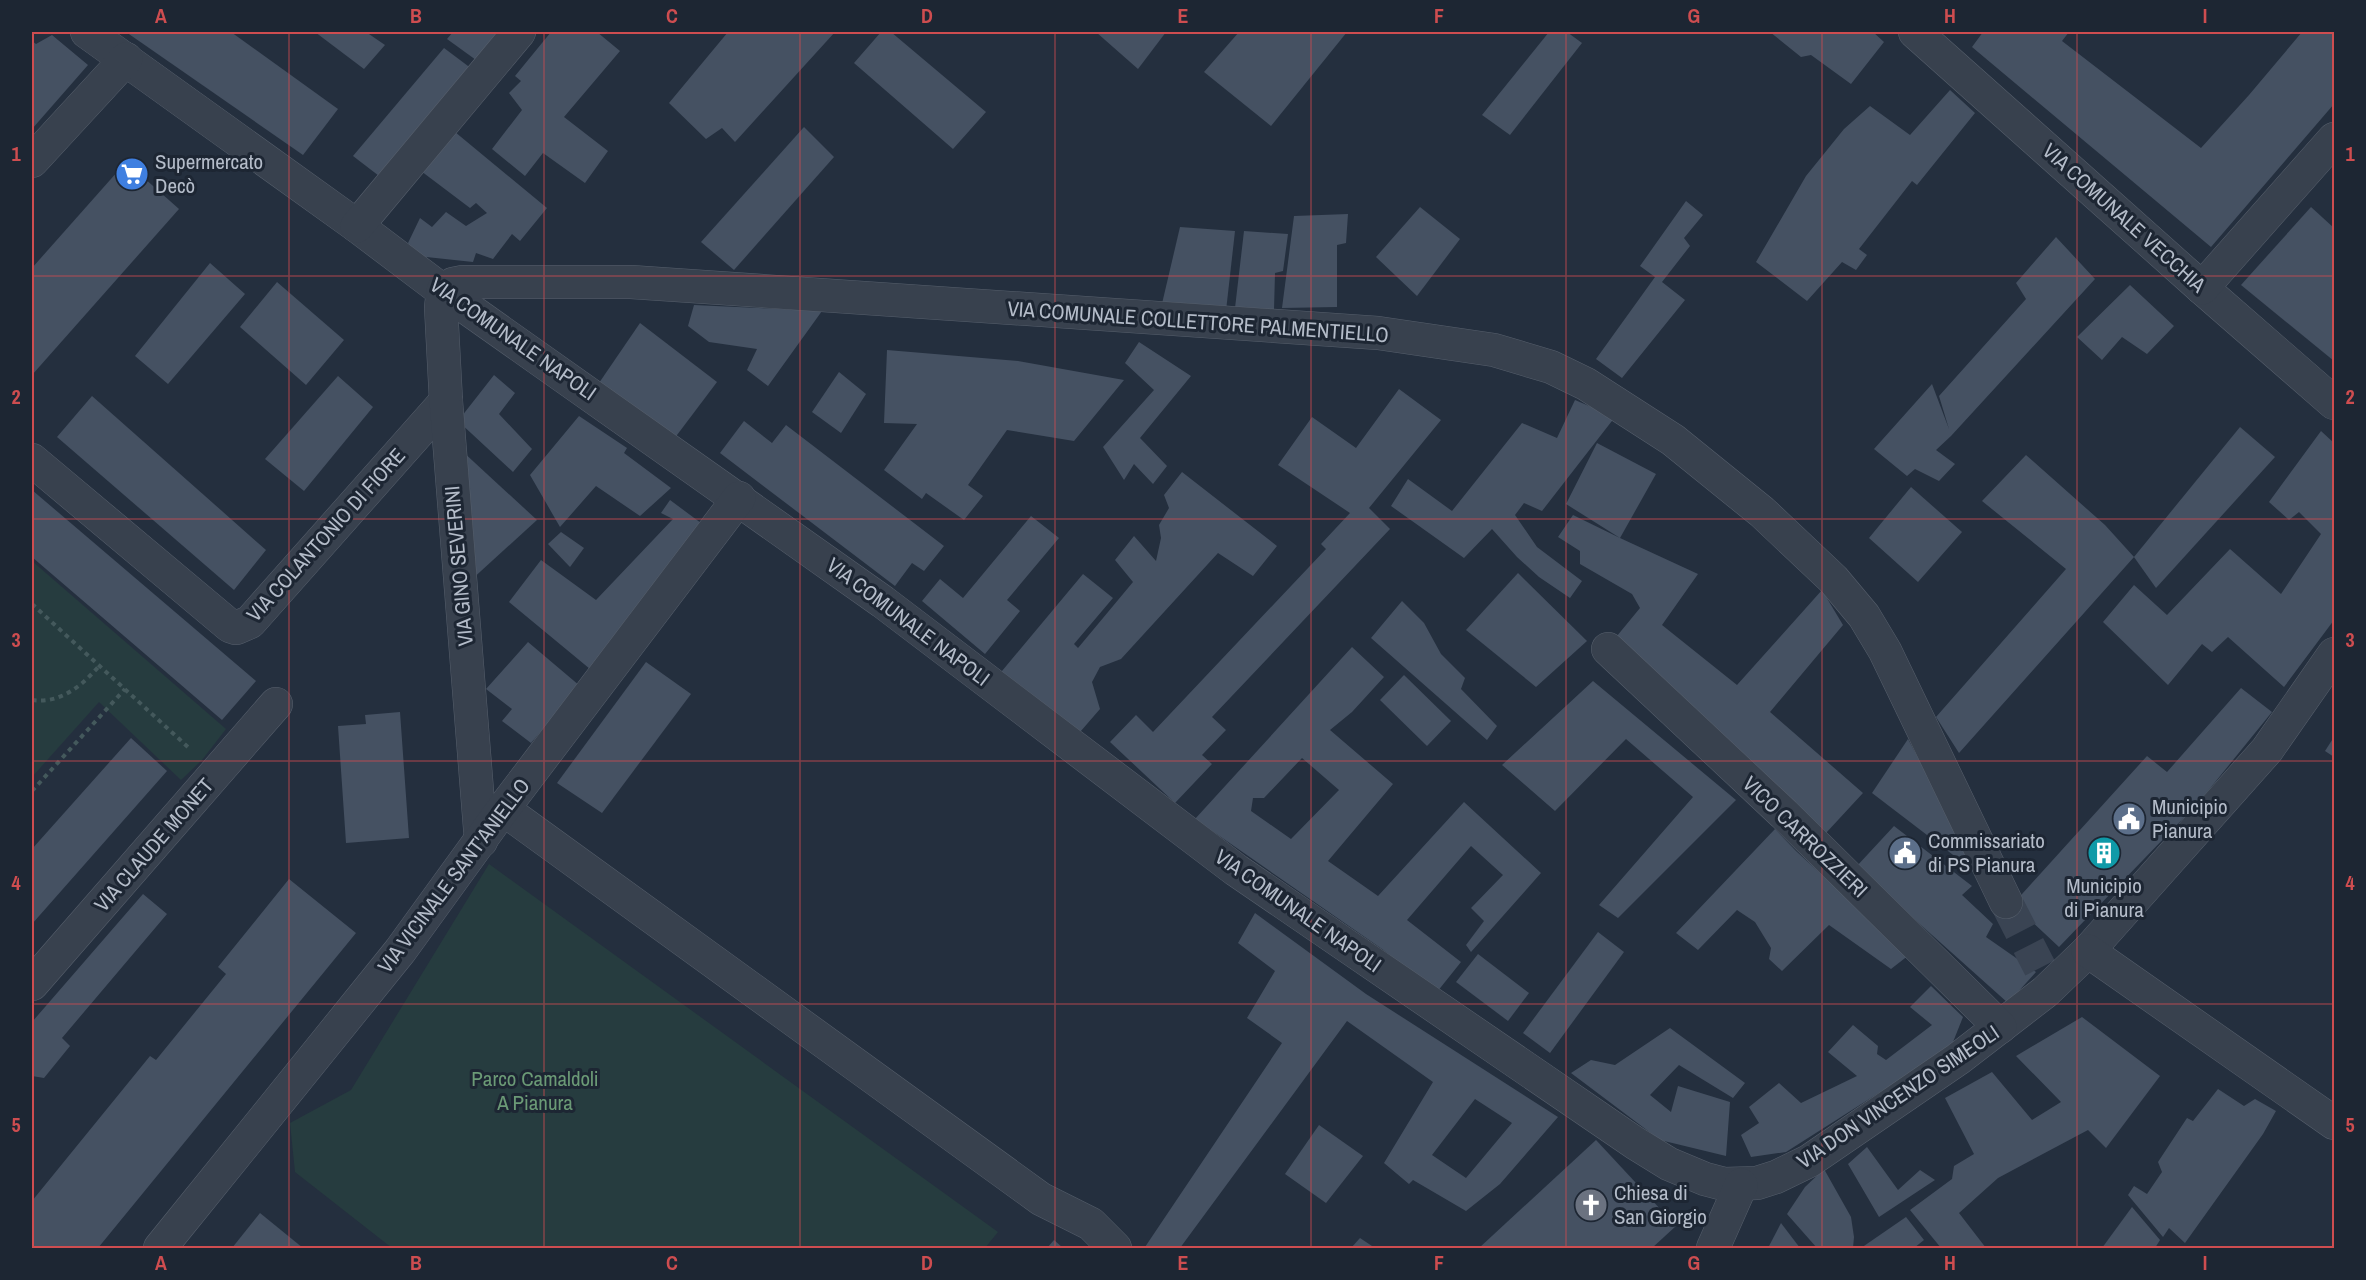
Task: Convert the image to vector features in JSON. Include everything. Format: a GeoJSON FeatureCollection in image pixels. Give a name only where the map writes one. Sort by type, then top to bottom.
{"type":"FeatureCollection","features":[{"type":"Feature","properties":{"kind":"street","name":"VIA COMUNALE NAPOLI"},"geometry":{"type":"LineString","coordinates":[[87,32],[357,226],[443,291],[739,498],[883,602],[1246,876],[1668,1164],[1705,1179],[1724,1184],[1742,1185]]}},
{"type":"Feature","properties":{"kind":"street"},"geometry":{"type":"LineString","coordinates":[[357,226],[519,32]]}},
{"type":"Feature","properties":{"kind":"street","name":"VIA COMUNALE VECCHIA"},"geometry":{"type":"LineString","coordinates":[[1918,33],[2334,403]]}},
{"type":"Feature","properties":{"kind":"street"},"geometry":{"type":"LineString","coordinates":[[32,161],[126,59]]}},
{"type":"Feature","properties":{"kind":"street"},"geometry":{"type":"LineString","coordinates":[[2202,288],[2334,139]]}},
{"type":"Feature","properties":{"kind":"street","name":"VIA COMUNALE COLLETTORE PALMENTIELLO"},"geometry":{"type":"LineString","coordinates":[[443,291],[453,284],[463,282],[631,282],[1378,333],[1494,350],[1551,367],[1586,384],[1672,440],[1762,512],[1833,579],[1864,616],[1885,651],[2006,902]]}},
{"type":"Feature","properties":{"kind":"street","name":"VIA GINO SEVERINI"},"geometry":{"type":"LineString","coordinates":[[443,291],[441,307],[446,401],[482,840]]}},
{"type":"Feature","properties":{"kind":"street","name":"VIA COLANTONIO DI FIORE"},"geometry":{"type":"LineString","coordinates":[[32,459],[230,626],[236,628],[250,622],[446,401]]}},
{"type":"Feature","properties":{"kind":"street","name":"VIA VICINALE SANT'ANIELLO"},"geometry":{"type":"LineString","coordinates":[[160,1248],[400,951],[503,809],[739,498]]}},
{"type":"Feature","properties":{"kind":"street","name":"VICO CARROZZIERI"},"geometry":{"type":"LineString","coordinates":[[1608,649],[1784,814],[2000,1027]]}},
{"type":"Feature","properties":{"kind":"street","name":"VIA DON VINCENZO SIMEOLI"},"geometry":{"type":"LineString","coordinates":[[1742,1185],[1776,1177],[1809,1161],[1949,1066],[2000,1027],[2045,983],[2088,951],[2267,750],[2334,654]]}},
{"type":"Feature","properties":{"kind":"street","name":"VIA CLAUDE MONET"},"geometry":{"type":"LineString","coordinates":[[32,984],[276,704]]}},
{"type":"Feature","properties":{"kind":"street"},"geometry":{"type":"LineString","coordinates":[[503,809],[1041,1199],[1091,1224],[1115,1248]]}},
{"type":"Feature","properties":{"kind":"street"},"geometry":{"type":"LineString","coordinates":[[2088,951],[2334,1123]]}},
{"type":"Feature","properties":{"kind":"street"},"geometry":{"type":"LineString","coordinates":[[1713,1248],[1742,1185]]}},
{"type":"Feature","properties":{"kind":"street"},"geometry":{"type":"LineString","coordinates":[[1736,1248],[1742,1185]]}},
{"type":"Feature","properties":{"kind":"path"},"geometry":{"type":"LineString","coordinates":[[32,604],[217,773]]}},
{"type":"Feature","properties":{"kind":"path"},"geometry":{"type":"LineString","coordinates":[[32,700],[62,697],[85,683],[99,666]]}},
{"type":"Feature","properties":{"kind":"path"},"geometry":{"type":"LineString","coordinates":[[32,791],[125,689]]}},
{"type":"Feature","properties":{"kind":"green space"},"geometry":{"type":"Polygon","coordinates":[[[32,561],[226,729],[202,760],[181,780],[99,702],[32,777],[32,561]]]}},
{"type":"Feature","properties":{"kind":"green space","name":"Parco Camaldoli A Pianura"},"geometry":{"type":"Polygon","coordinates":[[[489,864],[998,1232],[985,1248],[392,1248],[295,1172],[290,1123],[351,1090],[489,864]]]}},
{"type":"Feature","properties":{"kind":"building"},"geometry":{"type":"Polygon","coordinates":[[[126,32],[231,32],[338,109],[303,155],[126,32]]]}},
{"type":"Feature","properties":{"kind":"building"},"geometry":{"type":"Polygon","coordinates":[[[315,32],[366,32],[385,45],[364,69],[315,32]]]}},
{"type":"Feature","properties":{"kind":"building"},"geometry":{"type":"Polygon","coordinates":[[[453,32],[500,32],[476,60],[447,39],[453,32]]]}},
{"type":"Feature","properties":{"kind":"building"},"geometry":{"type":"Polygon","coordinates":[[[551,32],[597,32],[620,51],[564,117],[608,151],[585,183],[543,153],[525,176],[492,149],[522,110],[509,93],[521,81],[515,76],[551,32]]]}},
{"type":"Feature","properties":{"kind":"building"},"geometry":{"type":"Polygon","coordinates":[[[728,32],[835,32],[735,142],[722,128],[706,139],[669,103],[728,32]]]}},
{"type":"Feature","properties":{"kind":"building"},"geometry":{"type":"Polygon","coordinates":[[[881,32],[891,32],[986,112],[953,149],[854,63],[881,32]]]}},
{"type":"Feature","properties":{"kind":"building"},"geometry":{"type":"Polygon","coordinates":[[[1096,32],[1166,32],[1138,69],[1096,32]]]}},
{"type":"Feature","properties":{"kind":"building"},"geometry":{"type":"Polygon","coordinates":[[[1239,32],[1347,32],[1271,126],[1204,72],[1239,32]]]}},
{"type":"Feature","properties":{"kind":"building"},"geometry":{"type":"Polygon","coordinates":[[[1549,32],[1567,32],[1582,43],[1510,135],[1482,115],[1549,32]]]}},
{"type":"Feature","properties":{"kind":"building"},"geometry":{"type":"Polygon","coordinates":[[[1770,32],[1873,32],[1884,42],[1851,84],[1811,55],[1801,57],[1770,32]]]}},
{"type":"Feature","properties":{"kind":"building"},"geometry":{"type":"Polygon","coordinates":[[[1983,32],[2069,32],[2062,41],[2201,148],[2302,32],[2334,32],[2334,104],[2211,247],[1972,47],[1983,32]]]}},
{"type":"Feature","properties":{"kind":"building"},"geometry":{"type":"Polygon","coordinates":[[[52,35],[88,65],[32,129],[32,41],[36,44],[52,35]]]}},
{"type":"Feature","properties":{"kind":"building"},"geometry":{"type":"Polygon","coordinates":[[[444,48],[472,69],[383,179],[353,156],[444,48]]]}},
{"type":"Feature","properties":{"kind":"building"},"geometry":{"type":"Polygon","coordinates":[[[1950,90],[1975,113],[1917,185],[1912,181],[1859,249],[1867,255],[1856,270],[1842,262],[1807,301],[1756,262],[1806,176],[1844,129],[1870,106],[1910,135],[1950,90]]]}},
{"type":"Feature","properties":{"kind":"building"},"geometry":{"type":"Polygon","coordinates":[[[449,127],[547,208],[520,241],[512,234],[493,259],[476,253],[473,262],[417,256],[408,243],[420,218],[432,227],[446,212],[466,226],[487,213],[476,203],[470,208],[417,168],[449,127]]]}},
{"type":"Feature","properties":{"kind":"building"},"geometry":{"type":"Polygon","coordinates":[[[804,127],[834,157],[734,270],[701,242],[804,127]]]}},
{"type":"Feature","properties":{"kind":"building"},"geometry":{"type":"Polygon","coordinates":[[[126,162],[179,209],[32,375],[32,268],[126,162]]]}},
{"type":"Feature","properties":{"kind":"building"},"geometry":{"type":"Polygon","coordinates":[[[1686,201],[1703,215],[1684,238],[1690,246],[1662,282],[1685,300],[1622,378],[1596,359],[1655,277],[1640,266],[1686,201]]]}},
{"type":"Feature","properties":{"kind":"building"},"geometry":{"type":"Polygon","coordinates":[[[1420,207],[1460,239],[1417,296],[1376,257],[1420,207]]]}},
{"type":"Feature","properties":{"kind":"building"},"geometry":{"type":"Polygon","coordinates":[[[2311,207],[2334,228],[2334,361],[2241,285],[2311,207]]]}},
{"type":"Feature","properties":{"kind":"building"},"geometry":{"type":"Polygon","coordinates":[[[1348,214],[1346,243],[1337,245],[1337,307],[1282,308],[1294,216],[1348,214]]]}},
{"type":"Feature","properties":{"kind":"building"},"geometry":{"type":"Polygon","coordinates":[[[1180,227],[1235,231],[1226,311],[1161,308],[1180,227]]]}},
{"type":"Feature","properties":{"kind":"building"},"geometry":{"type":"Polygon","coordinates":[[[1244,231],[1288,234],[1283,271],[1275,273],[1274,310],[1235,308],[1244,231]]]}},
{"type":"Feature","properties":{"kind":"building"},"geometry":{"type":"Polygon","coordinates":[[[2056,237],[2095,279],[1936,450],[1955,464],[1939,481],[1915,469],[1907,476],[1874,449],[1932,384],[1949,429],[1939,396],[2026,299],[2016,283],[2056,237]]]}},
{"type":"Feature","properties":{"kind":"building"},"geometry":{"type":"Polygon","coordinates":[[[210,263],[245,294],[168,384],[135,356],[210,263]]]}},
{"type":"Feature","properties":{"kind":"building"},"geometry":{"type":"Polygon","coordinates":[[[277,282],[344,340],[306,385],[240,327],[277,282]]]}},
{"type":"Feature","properties":{"kind":"building"},"geometry":{"type":"Polygon","coordinates":[[[2130,285],[2174,326],[2147,354],[2122,337],[2102,360],[2077,337],[2130,285]]]}},
{"type":"Feature","properties":{"kind":"building"},"geometry":{"type":"Polygon","coordinates":[[[694,305],[822,311],[768,386],[747,370],[757,349],[709,342],[688,326],[694,305]]]}},
{"type":"Feature","properties":{"kind":"building"},"geometry":{"type":"Polygon","coordinates":[[[640,323],[717,382],[674,439],[599,383],[640,323]]]}},
{"type":"Feature","properties":{"kind":"building"},"geometry":{"type":"Polygon","coordinates":[[[1139,342],[1191,376],[1140,438],[1167,466],[1153,484],[1134,464],[1124,480],[1103,447],[1154,390],[1125,363],[1139,342]]]}},
{"type":"Feature","properties":{"kind":"building"},"geometry":{"type":"Polygon","coordinates":[[[887,350],[1018,361],[1124,380],[1074,441],[1007,430],[968,485],[983,496],[964,520],[926,493],[922,499],[884,470],[917,424],[884,423],[887,350]]]}},
{"type":"Feature","properties":{"kind":"building"},"geometry":{"type":"Polygon","coordinates":[[[839,372],[866,394],[841,433],[812,412],[839,372]]]}},
{"type":"Feature","properties":{"kind":"building"},"geometry":{"type":"Polygon","coordinates":[[[494,375],[515,393],[499,414],[532,449],[513,472],[458,421],[494,375]]]}},
{"type":"Feature","properties":{"kind":"building"},"geometry":{"type":"Polygon","coordinates":[[[338,376],[373,407],[304,491],[265,459],[338,376]]]}},
{"type":"Feature","properties":{"kind":"building"},"geometry":{"type":"Polygon","coordinates":[[[1399,389],[1441,420],[1369,508],[1390,529],[1212,717],[1226,730],[1202,755],[1212,764],[1175,803],[1110,742],[1136,715],[1153,732],[1326,549],[1321,544],[1350,513],[1278,465],[1312,417],[1356,448],[1399,389]]]}},
{"type":"Feature","properties":{"kind":"building"},"geometry":{"type":"Polygon","coordinates":[[[92,396],[266,550],[234,590],[57,437],[92,396]]]}},
{"type":"Feature","properties":{"kind":"building"},"geometry":{"type":"Polygon","coordinates":[[[1575,400],[1615,417],[1542,511],[1524,503],[1515,515],[1537,547],[1582,581],[1570,598],[1539,577],[1492,529],[1464,558],[1391,506],[1408,479],[1452,511],[1522,423],[1557,438],[1575,400]]]}},
{"type":"Feature","properties":{"kind":"building"},"geometry":{"type":"Polygon","coordinates":[[[579,416],[627,448],[624,453],[671,488],[640,516],[596,486],[560,527],[530,475],[579,416]]]}},
{"type":"Feature","properties":{"kind":"building"},"geometry":{"type":"Polygon","coordinates":[[[744,421],[772,443],[786,425],[944,546],[924,571],[912,563],[895,586],[720,453],[744,421]]]}},
{"type":"Feature","properties":{"kind":"building"},"geometry":{"type":"Polygon","coordinates":[[[2240,427],[2275,457],[2156,588],[2134,557],[2240,427]]]}},
{"type":"Feature","properties":{"kind":"building"},"geometry":{"type":"Polygon","coordinates":[[[2321,431],[2334,443],[2334,620],[2284,687],[2228,637],[2212,652],[2202,644],[2168,685],[2103,622],[2134,585],[2167,615],[2230,549],[2281,594],[2321,534],[2299,512],[2289,520],[2269,502],[2321,431]]]}},
{"type":"Feature","properties":{"kind":"building"},"geometry":{"type":"Polygon","coordinates":[[[1597,443],[1656,474],[1620,538],[1566,504],[1597,443]]]}},
{"type":"Feature","properties":{"kind":"building"},"geometry":{"type":"Polygon","coordinates":[[[461,450],[537,520],[469,582],[461,450]]]}},
{"type":"Feature","properties":{"kind":"building"},"geometry":{"type":"Polygon","coordinates":[[[2026,455],[2105,525],[2134,557],[1959,753],[1936,717],[2066,569],[1982,501],[2026,455]]]}},
{"type":"Feature","properties":{"kind":"building"},"geometry":{"type":"Polygon","coordinates":[[[1182,472],[1277,546],[1253,576],[1218,553],[1121,659],[1100,667],[1092,682],[1100,709],[1074,739],[997,677],[1083,574],[1113,598],[1074,644],[1078,648],[1133,582],[1115,560],[1134,536],[1156,561],[1161,538],[1159,525],[1169,508],[1164,495],[1182,472]]]}},
{"type":"Feature","properties":{"kind":"building"},"geometry":{"type":"Polygon","coordinates":[[[1911,487],[1962,532],[1918,582],[1869,538],[1911,487]]]}},
{"type":"Feature","properties":{"kind":"building"},"geometry":{"type":"Polygon","coordinates":[[[32,490],[256,681],[222,720],[32,557],[32,490]]]}},
{"type":"Feature","properties":{"kind":"building"},"geometry":{"type":"Polygon","coordinates":[[[670,500],[705,526],[590,669],[509,602],[541,560],[596,600],[673,519],[661,513],[670,500]]]}},
{"type":"Feature","properties":{"kind":"building"},"geometry":{"type":"Polygon","coordinates":[[[1573,515],[1698,574],[1662,625],[1737,685],[1822,590],[1843,625],[1770,712],[1863,793],[1826,833],[1612,642],[1640,608],[1632,594],[1580,564],[1580,551],[1558,537],[1573,515]]]}},
{"type":"Feature","properties":{"kind":"building"},"geometry":{"type":"Polygon","coordinates":[[[1031,516],[1059,538],[1007,600],[1020,611],[985,654],[922,601],[940,579],[963,598],[1031,516]]]}},
{"type":"Feature","properties":{"kind":"building"},"geometry":{"type":"Polygon","coordinates":[[[561,532],[584,548],[570,567],[548,544],[561,532]]]}},
{"type":"Feature","properties":{"kind":"building"},"geometry":{"type":"Polygon","coordinates":[[[1518,573],[1587,641],[1536,687],[1466,630],[1518,573]]]}},
{"type":"Feature","properties":{"kind":"building"},"geometry":{"type":"Polygon","coordinates":[[[1402,601],[1424,623],[1441,654],[1465,678],[1461,689],[1497,726],[1487,740],[1371,638],[1402,601]]]}},
{"type":"Feature","properties":{"kind":"building"},"geometry":{"type":"Polygon","coordinates":[[[528,642],[580,686],[531,743],[502,721],[512,709],[486,689],[528,642]]]}},
{"type":"Feature","properties":{"kind":"building"},"geometry":{"type":"Polygon","coordinates":[[[1352,647],[1384,677],[1352,712],[1330,730],[1393,784],[1328,861],[1378,896],[1464,802],[1541,873],[1471,952],[1466,945],[1484,921],[1471,908],[1503,875],[1471,846],[1407,920],[1461,962],[1437,992],[1382,949],[1195,819],[1352,647]],[[1302,758],[1264,798],[1253,798],[1251,811],[1291,839],[1339,790],[1302,758]]]}},
{"type":"Feature","properties":{"kind":"building"},"geometry":{"type":"Polygon","coordinates":[[[646,662],[691,694],[602,813],[557,783],[646,662]]]}},
{"type":"Feature","properties":{"kind":"building"},"geometry":{"type":"Polygon","coordinates":[[[1404,675],[1451,721],[1427,746],[1380,700],[1404,675]]]}},
{"type":"Feature","properties":{"kind":"building"},"geometry":{"type":"Polygon","coordinates":[[[1593,681],[1736,800],[1618,918],[1599,905],[1693,797],[1626,739],[1555,811],[1502,765],[1593,681]]]}},
{"type":"Feature","properties":{"kind":"building","name":"Municipio di Pianura"},"geometry":{"type":"Polygon","coordinates":[[[2241,688],[2272,712],[2199,802],[2059,947],[2013,904],[2147,756],[2167,772],[2241,688]]]}},
{"type":"Feature","properties":{"kind":"building"},"geometry":{"type":"Polygon","coordinates":[[[400,712],[409,838],[346,843],[338,726],[366,724],[365,715],[400,712]]]}},
{"type":"Feature","properties":{"kind":"building"},"geometry":{"type":"Polygon","coordinates":[[[2334,737],[2334,757],[2325,751],[2334,737]]]}},
{"type":"Feature","properties":{"kind":"building"},"geometry":{"type":"Polygon","coordinates":[[[131,738],[167,771],[32,924],[32,849],[131,738]]]}},
{"type":"Feature","properties":{"kind":"building"},"geometry":{"type":"Polygon","coordinates":[[[1908,739],[1982,877],[1872,793],[1908,739]]]}},
{"type":"Feature","properties":{"kind":"building"},"geometry":{"type":"Polygon","coordinates":[[[1894,826],[1972,886],[1962,895],[1993,924],[1986,937],[2036,972],[2008,1003],[1856,867],[1894,826]]]}},
{"type":"Feature","properties":{"kind":"building"},"geometry":{"type":"Polygon","coordinates":[[[1775,829],[1909,955],[1891,969],[1829,925],[1782,971],[1769,959],[1771,948],[1755,922],[1737,910],[1698,950],[1676,933],[1775,829]]]}},
{"type":"Feature","properties":{"kind":"building"},"geometry":{"type":"Polygon","coordinates":[[[289,879],[356,933],[98,1248],[32,1248],[32,1201],[150,1056],[156,1060],[226,974],[218,967],[289,879]]]}},
{"type":"Feature","properties":{"kind":"building"},"geometry":{"type":"Polygon","coordinates":[[[143,894],[167,914],[62,1038],[70,1046],[44,1078],[32,1076],[32,1022],[143,894]]]}},
{"type":"Feature","properties":{"kind":"building"},"geometry":{"type":"Polygon","coordinates":[[[1255,913],[1366,994],[1558,1117],[1500,1184],[1466,1211],[1413,1180],[1409,1184],[1384,1163],[1433,1082],[1347,1021],[1180,1248],[1145,1247],[1282,1043],[1247,1018],[1275,971],[1238,943],[1255,913]],[[1475,1099],[1432,1155],[1466,1178],[1512,1123],[1475,1099]]]}},
{"type":"Feature","properties":{"kind":"building"},"geometry":{"type":"Polygon","coordinates":[[[1598,932],[1624,952],[1550,1053],[1523,1033],[1598,932]]]}},
{"type":"Feature","properties":{"kind":"building"},"geometry":{"type":"Polygon","coordinates":[[[1478,954],[1529,993],[1508,1021],[1456,982],[1478,954]]]}},
{"type":"Feature","properties":{"kind":"building"},"geometry":{"type":"Polygon","coordinates":[[[1931,986],[1963,1017],[1951,1047],[1786,1152],[1751,1157],[1741,1135],[1759,1123],[1749,1107],[1779,1083],[1801,1103],[1857,1076],[1828,1052],[1853,1025],[1878,1046],[1877,1054],[1886,1060],[1932,1025],[1910,1007],[1931,986]]]}},
{"type":"Feature","properties":{"kind":"building"},"geometry":{"type":"Polygon","coordinates":[[[2082,1017],[2160,1076],[2106,1148],[2088,1130],[1998,1178],[1959,1213],[1986,1248],[1941,1248],[1910,1210],[1952,1179],[1954,1166],[1974,1154],[1945,1098],[1992,1072],[2032,1120],[2061,1102],[2016,1056],[2082,1017]]]}},
{"type":"Feature","properties":{"kind":"building"},"geometry":{"type":"Polygon","coordinates":[[[1670,1028],[1745,1083],[1733,1098],[1679,1065],[1650,1095],[1671,1112],[1678,1086],[1730,1102],[1726,1156],[1660,1140],[1571,1073],[1591,1060],[1615,1065],[1670,1028]]]}},
{"type":"Feature","properties":{"kind":"building"},"geometry":{"type":"Polygon","coordinates":[[[2218,1089],[2244,1106],[2255,1099],[2276,1111],[2263,1134],[2185,1243],[2169,1228],[2163,1237],[2128,1195],[2134,1186],[2147,1194],[2162,1172],[2158,1162],[2187,1118],[2193,1121],[2218,1089]]]}},
{"type":"Feature","properties":{"kind":"building"},"geometry":{"type":"Polygon","coordinates":[[[1319,1125],[1363,1156],[1326,1203],[1285,1174],[1319,1125]]]}},
{"type":"Feature","properties":{"kind":"building","name":"Chiesa di San Giorgio"},"geometry":{"type":"Polygon","coordinates":[[[1596,1140],[1676,1226],[1652,1248],[1479,1248],[1596,1140]]]}},
{"type":"Feature","properties":{"kind":"building"},"geometry":{"type":"Polygon","coordinates":[[[1867,1147],[1898,1190],[1920,1170],[1935,1180],[1879,1217],[1848,1164],[1867,1147]]]}},
{"type":"Feature","properties":{"kind":"building"},"geometry":{"type":"Polygon","coordinates":[[[1824,1169],[1851,1217],[1853,1248],[1817,1248],[1787,1214],[1805,1187],[1824,1169]]]}},
{"type":"Feature","properties":{"kind":"building"},"geometry":{"type":"Polygon","coordinates":[[[2132,1207],[2160,1240],[2155,1248],[2102,1248],[2132,1207]]]}},
{"type":"Feature","properties":{"kind":"building"},"geometry":{"type":"Polygon","coordinates":[[[260,1213],[303,1248],[232,1248],[260,1213]]]}},
{"type":"Feature","properties":{"kind":"building"},"geometry":{"type":"Polygon","coordinates":[[[1906,1217],[1924,1240],[1914,1248],[1861,1248],[1906,1217]]]}},
{"type":"Feature","properties":{"kind":"building"},"geometry":{"type":"Polygon","coordinates":[[[1781,1223],[1800,1248],[1768,1248],[1781,1223]]]}},
{"type":"Feature","properties":{"kind":"building"},"geometry":{"type":"Polygon","coordinates":[[[1360,1238],[1375,1248],[1351,1248],[1360,1238]]]}},
{"type":"Feature","properties":{"kind":"building"},"geometry":{"type":"Polygon","coordinates":[[[1054,1240],[1063,1248],[1047,1248],[1054,1240]]]}},
{"type":"Feature","properties":{"kind":"tunnel"},"geometry":{"type":"LineString","coordinates":[[2006,902],[2040,968]]}},
{"type":"Feature","properties":{"kind":"place","name":"Supermercato Decò"},"geometry":{"type":"Point","coordinates":[132,174]}},
{"type":"Feature","properties":{"kind":"place","name":"Municipio Pianura"},"geometry":{"type":"Point","coordinates":[2129,819]}},
{"type":"Feature","properties":{"kind":"place","name":"Commissariato di PS Pianura"},"geometry":{"type":"Point","coordinates":[1905,853]}},
{"type":"Feature","properties":{"kind":"place","name":"Municipio di Pianura"},"geometry":{"type":"Point","coordinates":[2104,853]}},
{"type":"Feature","properties":{"kind":"place","name":"Chiesa di San Giorgio"},"geometry":{"type":"Point","coordinates":[1591,1205]}}]}
